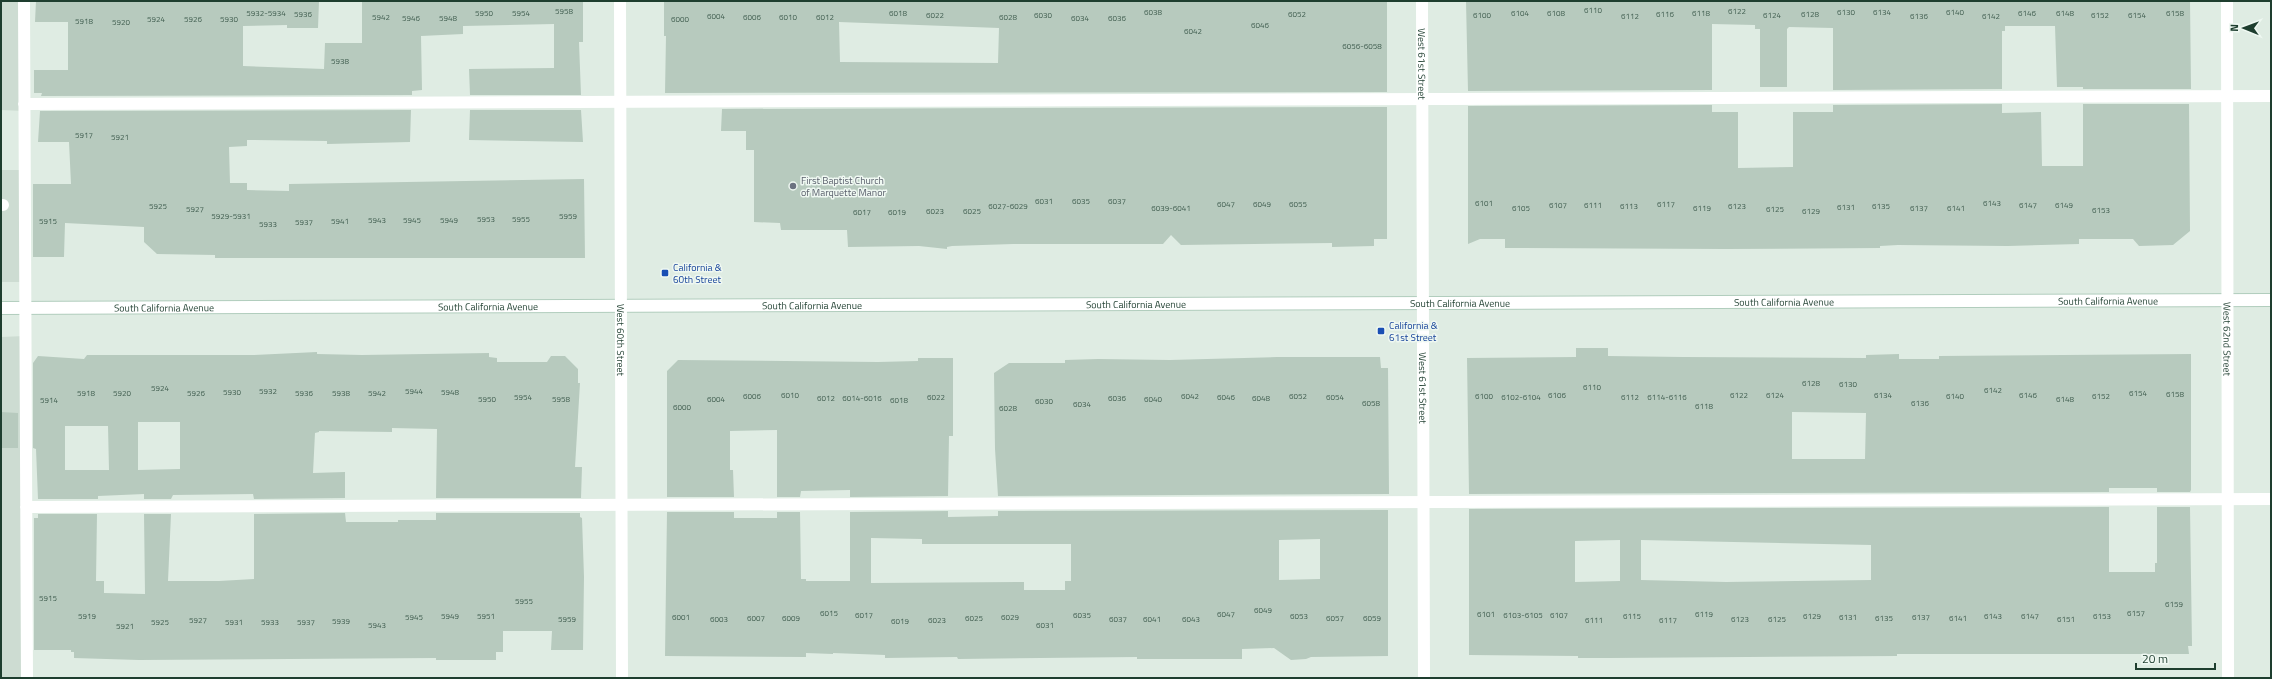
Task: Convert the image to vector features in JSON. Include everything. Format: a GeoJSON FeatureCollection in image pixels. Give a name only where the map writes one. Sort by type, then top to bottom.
{"type":"FeatureCollection","features":[{"type":"Feature","properties":{"kind":"street"},"geometry":{"type":"LineString","coordinates":[[24,1],[27,678]]}},
{"type":"Feature","properties":{"kind":"street","name":"West 60th Street"},"geometry":{"type":"LineString","coordinates":[[620,1],[622,678]]}},
{"type":"Feature","properties":{"kind":"street","name":"West 61st Street"},"geometry":{"type":"LineString","coordinates":[[1422,1],[1424,678]]}},
{"type":"Feature","properties":{"kind":"street","name":"West 62nd Street"},"geometry":{"type":"LineString","coordinates":[[2227,1],[2226,300],[2228,678]]}},
{"type":"Feature","properties":{"kind":"street"},"geometry":{"type":"LineString","coordinates":[[24,104],[2271,96]]}},
{"type":"Feature","properties":{"kind":"street","name":"South California Avenue"},"geometry":{"type":"LineString","coordinates":[[1,308],[2271,300]]}},
{"type":"Feature","properties":{"kind":"street"},"geometry":{"type":"LineString","coordinates":[[26,507],[2271,499]]}},
{"type":"Feature","properties":{"kind":"shaded area"},"geometry":{"type":"Polygon","coordinates":[[[1,1],[26,1],[24,111],[1,110],[1,1]]]}},
{"type":"Feature","properties":{"kind":"shaded area"},"geometry":{"type":"Polygon","coordinates":[[[1,170],[25,170],[25,282],[1,282],[1,170]]]}},
{"type":"Feature","properties":{"kind":"shaded area"},"geometry":{"type":"Polygon","coordinates":[[[25,336],[27,678],[1,678],[1,337],[25,336]]]}},
{"type":"Feature","properties":{"kind":"building"},"geometry":{"type":"Polygon","coordinates":[[[36,1],[319,1],[318,28],[287,28],[287,25],[243,26],[243,66],[324,69],[325,43],[362,43],[362,1],[583,1],[583,42],[579,42],[581,95],[470,95],[469,69],[554,68],[554,24],[463,26],[463,34],[421,36],[422,90],[412,91],[412,95],[41,96],[42,93],[34,93],[34,70],[68,70],[68,22],[35,22],[36,1]]]}},
{"type":"Feature","properties":{"kind":"building"},"geometry":{"type":"Polygon","coordinates":[[[664,1],[1387,1],[1387,92],[665,93],[666,36],[664,36],[664,1]],[[839,22],[840,62],[998,63],[999,28],[839,22]]]}},
{"type":"Feature","properties":{"kind":"building"},"geometry":{"type":"Polygon","coordinates":[[[1466,1],[2190,1],[2191,89],[2083,89],[2083,87],[2057,87],[2055,26],[2005,26],[2005,31],[2002,31],[2002,89],[1833,90],[1833,28],[1789,27],[1787,29],[1787,87],[1760,87],[1760,29],[1755,29],[1755,25],[1712,24],[1712,90],[1468,91],[1466,1]]]}},
{"type":"Feature","properties":{"kind":"building"},"geometry":{"type":"Polygon","coordinates":[[[2002,104],[2002,113],[2041,112],[2042,166],[2083,166],[2083,104],[2189,104],[2190,231],[2173,245],[2139,246],[2133,239],[2079,239],[2079,244],[2008,246],[1898,245],[1880,246],[1880,248],[1505,248],[1505,239],[1480,239],[1468,244],[1468,106],[1712,105],[1712,112],[1738,112],[1738,168],[1793,167],[1793,112],[1833,112],[1833,105],[2002,104]]]}},
{"type":"Feature","properties":{"kind":"building"},"geometry":{"type":"Polygon","coordinates":[[[1387,107],[1387,239],[1374,239],[1374,246],[1332,247],[1332,243],[1181,245],[1171,235],[1163,244],[1013,244],[952,246],[947,247],[947,249],[919,246],[848,247],[847,230],[781,230],[780,223],[754,222],[754,150],[746,150],[746,131],[721,131],[722,109],[1387,107]]]}},
{"type":"Feature","properties":{"kind":"building"},"geometry":{"type":"Polygon","coordinates":[[[411,110],[410,142],[327,144],[327,141],[247,140],[247,146],[229,147],[230,183],[247,183],[247,190],[289,191],[289,184],[584,179],[585,258],[215,258],[215,255],[157,254],[144,242],[144,227],[65,223],[64,257],[33,257],[33,184],[71,184],[69,142],[38,142],[40,111],[411,110]]]}},
{"type":"Feature","properties":{"kind":"building"},"geometry":{"type":"Polygon","coordinates":[[[470,110],[581,110],[583,142],[469,140],[470,110]]]}},
{"type":"Feature","properties":{"kind":"building"},"geometry":{"type":"Polygon","coordinates":[[[1576,348],[1608,348],[1608,356],[1683,357],[1866,358],[1866,355],[1899,354],[1899,359],[1939,359],[1939,356],[2191,354],[2191,490],[2190,492],[2157,492],[2157,488],[2109,488],[2109,492],[1469,494],[1467,358],[1576,357],[1576,348]],[[1792,412],[1792,459],[1865,459],[1866,413],[1792,412]]]}},
{"type":"Feature","properties":{"kind":"building"},"geometry":{"type":"Polygon","coordinates":[[[317,352],[317,354],[362,355],[489,353],[489,357],[497,358],[497,362],[547,362],[551,356],[565,356],[578,369],[578,383],[580,383],[575,467],[582,467],[581,498],[436,498],[437,429],[392,428],[392,432],[319,431],[315,433],[313,473],[345,472],[345,498],[254,499],[253,494],[173,495],[171,499],[144,499],[144,494],[98,496],[98,499],[38,499],[36,449],[33,448],[33,363],[38,356],[84,359],[87,355],[254,355],[317,352]],[[138,422],[138,470],[180,469],[180,422],[138,422]],[[65,426],[65,470],[109,470],[108,426],[65,426]]]}},
{"type":"Feature","properties":{"kind":"building"},"geometry":{"type":"Polygon","coordinates":[[[1277,357],[1380,357],[1381,368],[1388,368],[1389,494],[998,496],[995,449],[994,373],[1009,363],[1065,363],[1065,360],[1098,359],[1170,360],[1277,357]]]}},
{"type":"Feature","properties":{"kind":"building"},"geometry":{"type":"Polygon","coordinates":[[[918,358],[953,358],[953,436],[949,436],[948,496],[850,497],[850,490],[801,491],[800,497],[777,497],[777,430],[730,431],[730,470],[733,470],[734,497],[667,497],[667,371],[678,360],[878,362],[918,361],[918,358]]]}},
{"type":"Feature","properties":{"kind":"building"},"geometry":{"type":"Polygon","coordinates":[[[1,412],[18,413],[18,448],[1,448],[1,412]]]}},
{"type":"Feature","properties":{"kind":"building"},"geometry":{"type":"Polygon","coordinates":[[[2109,507],[2109,572],[2155,572],[2155,563],[2157,563],[2157,507],[2190,507],[2192,646],[2188,646],[2189,654],[1897,654],[1897,656],[1610,658],[1578,658],[1578,656],[1469,655],[1469,509],[2109,507]],[[1620,540],[1575,541],[1575,582],[1620,581],[1620,540]],[[1641,540],[1641,580],[1726,582],[1871,580],[1871,545],[1641,540]]]}},
{"type":"Feature","properties":{"kind":"building"},"geometry":{"type":"Polygon","coordinates":[[[1388,510],[1388,656],[1311,657],[1306,659],[1291,660],[1274,648],[1242,649],[1242,659],[1137,659],[1137,657],[958,659],[957,657],[885,658],[885,655],[833,653],[806,653],[806,657],[665,656],[667,512],[734,512],[734,518],[777,518],[777,512],[800,512],[801,579],[806,579],[806,581],[850,581],[850,512],[948,511],[948,517],[998,516],[998,511],[1388,510]],[[871,538],[871,583],[1024,582],[1024,590],[1065,590],[1065,581],[1071,581],[1071,544],[922,544],[922,539],[871,538]],[[1320,539],[1279,540],[1279,580],[1320,579],[1320,539]]]}},
{"type":"Feature","properties":{"kind":"building"},"geometry":{"type":"Polygon","coordinates":[[[345,513],[346,522],[398,522],[398,520],[436,520],[436,513],[580,513],[580,517],[582,518],[584,577],[583,650],[551,650],[552,631],[503,631],[503,652],[496,652],[496,660],[436,660],[436,658],[139,660],[74,658],[74,652],[71,652],[71,650],[34,650],[34,518],[38,518],[38,514],[97,514],[96,581],[104,581],[104,593],[145,594],[144,514],[171,514],[168,581],[219,581],[254,579],[254,514],[345,513]]]}},
{"type":"Feature","properties":{"kind":"place","name":"First Baptist Church of Marquette Manor"},"geometry":{"type":"Point","coordinates":[793,186]}},
{"type":"Feature","properties":{"kind":"place","name":"California & 60th Street"},"geometry":{"type":"Point","coordinates":[665,273]}},
{"type":"Feature","properties":{"kind":"place","name":"California & 61st Street"},"geometry":{"type":"Point","coordinates":[1381,331]}}]}
